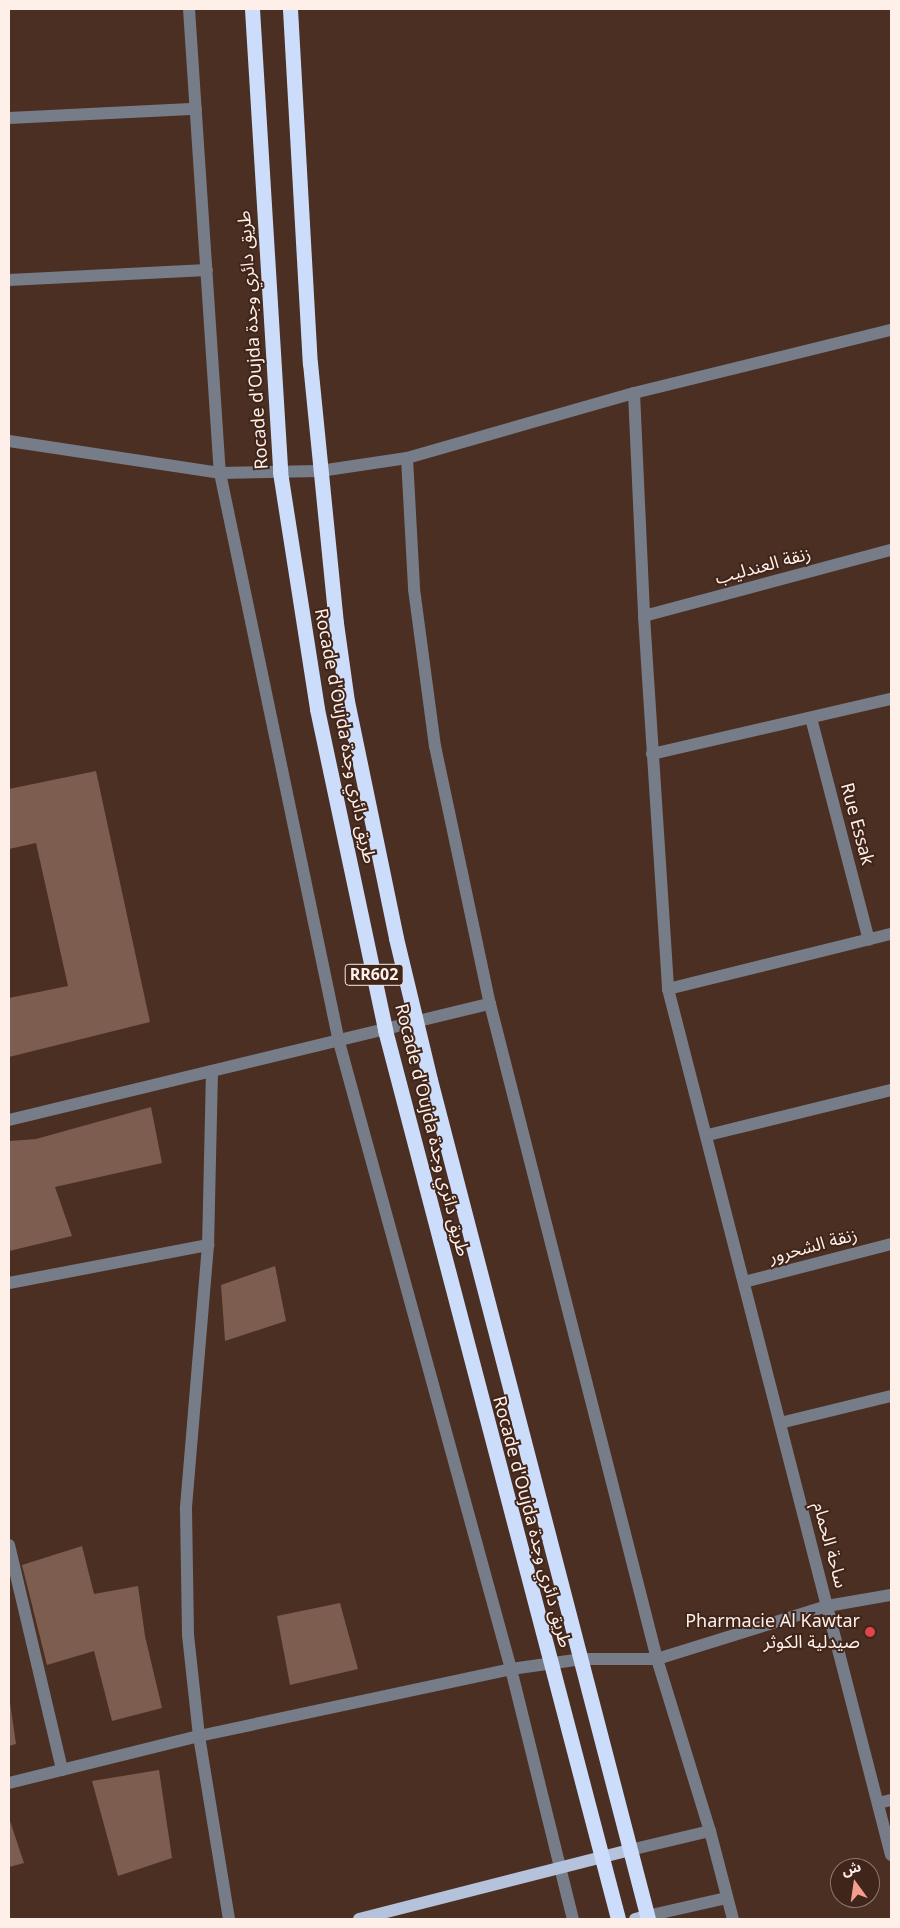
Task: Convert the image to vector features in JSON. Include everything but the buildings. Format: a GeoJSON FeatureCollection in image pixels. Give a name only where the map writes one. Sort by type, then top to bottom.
{"type":"FeatureCollection","features":[{"type":"Feature","properties":{"kind":"highway","name":"Rocade d'Oujda طريق دائري وجدة"},"geometry":{"type":"LineString","coordinates":[[252,9],[280,472],[317,709],[385,1030],[618,1919]]}},
{"type":"Feature","properties":{"kind":"highway","name":"Rocade d'Oujda طريق دائري وجدة"},"geometry":{"type":"LineString","coordinates":[[290,9],[310,363],[320,471],[347,701],[416,1022],[582,1659],[630,1850],[644,1918]]}},
{"type":"Feature","properties":{"kind":"main road"},"geometry":{"type":"LineString","coordinates":[[359,1919],[630,1850]]}},
{"type":"Feature","properties":{"kind":"street"},"geometry":{"type":"LineString","coordinates":[[189,9],[220,473],[339,1042],[511,1669],[573,1919]]}},
{"type":"Feature","properties":{"kind":"street"},"geometry":{"type":"LineString","coordinates":[[9,118],[196,109]]}},
{"type":"Feature","properties":{"kind":"street"},"geometry":{"type":"LineString","coordinates":[[9,280],[207,270]]}},
{"type":"Feature","properties":{"kind":"street"},"geometry":{"type":"LineString","coordinates":[[9,441],[220,473],[320,471],[407,458],[634,393],[891,330]]}},
{"type":"Feature","properties":{"kind":"street","name":"ساحة الحمام"},"geometry":{"type":"LineString","coordinates":[[634,393],[644,616],[668,989],[708,1136],[891,1855]]}},
{"type":"Feature","properties":{"kind":"street"},"geometry":{"type":"LineString","coordinates":[[407,458],[414,589],[436,746],[490,1004],[657,1658],[710,1831],[733,1919]]}},
{"type":"Feature","properties":{"kind":"street","name":"زنقة العندليب"},"geometry":{"type":"LineString","coordinates":[[644,616],[891,550]]}},
{"type":"Feature","properties":{"kind":"street"},"geometry":{"type":"LineString","coordinates":[[652,754],[891,699]]}},
{"type":"Feature","properties":{"kind":"street","name":"Rue Essak"},"geometry":{"type":"LineString","coordinates":[[811,718],[869,940]]}},
{"type":"Feature","properties":{"kind":"street"},"geometry":{"type":"LineString","coordinates":[[668,989],[891,934]]}},
{"type":"Feature","properties":{"kind":"street"},"geometry":{"type":"LineString","coordinates":[[9,1120],[339,1042],[490,1004]]}},
{"type":"Feature","properties":{"kind":"street"},"geometry":{"type":"LineString","coordinates":[[212,1072],[208,1245],[186,1509],[188,1635],[199,1736],[228,1919]]}},
{"type":"Feature","properties":{"kind":"street"},"geometry":{"type":"LineString","coordinates":[[708,1136],[891,1090]]}},
{"type":"Feature","properties":{"kind":"street","name":"زنقة الشحرور"},"geometry":{"type":"LineString","coordinates":[[744,1282],[891,1244]]}},
{"type":"Feature","properties":{"kind":"street"},"geometry":{"type":"LineString","coordinates":[[9,1283],[208,1245]]}},
{"type":"Feature","properties":{"kind":"street"},"geometry":{"type":"LineString","coordinates":[[780,1423],[891,1396]]}},
{"type":"Feature","properties":{"kind":"street"},"geometry":{"type":"LineString","coordinates":[[9,1545],[62,1770]]}},
{"type":"Feature","properties":{"kind":"street"},"geometry":{"type":"LineString","coordinates":[[9,1783],[199,1736],[511,1669],[582,1659],[657,1658],[827,1606],[891,1595]]}},
{"type":"Feature","properties":{"kind":"street"},"geometry":{"type":"LineString","coordinates":[[878,1803],[891,1800]]}},
{"type":"Feature","properties":{"kind":"street"},"geometry":{"type":"LineString","coordinates":[[630,1850],[710,1831]]}},
{"type":"Feature","properties":{"kind":"street"},"geometry":{"type":"LineString","coordinates":[[644,1918],[727,1898]]}},
{"type":"Feature","properties":{"kind":"place","name":"Pharmacie Al Kawtar صيدلية الكوثر"},"geometry":{"type":"Point","coordinates":[870,1632]}}]}
